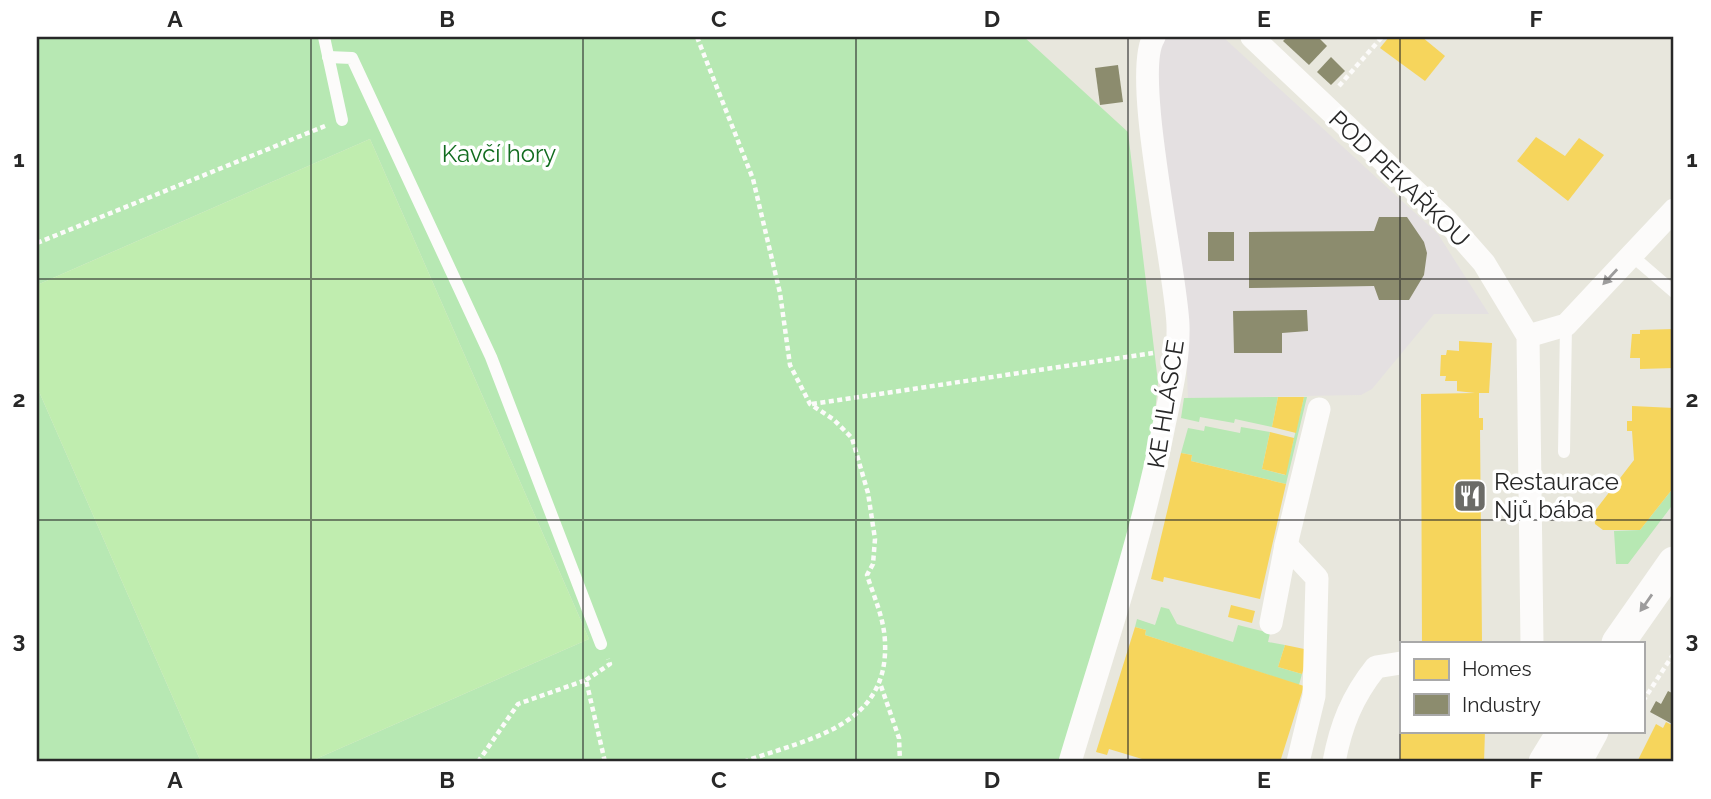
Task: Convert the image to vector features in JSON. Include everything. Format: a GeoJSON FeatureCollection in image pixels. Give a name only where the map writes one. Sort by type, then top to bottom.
{"type":"FeatureCollection","features":[{"type":"Feature","properties":{"kind":"street","name":"KE HLÁSCE"},"geometry":{"type":"LineString","coordinates":[[1070,762],[1155,472],[1178,349],[1174,283],[1148,97],[1146,59],[1154,37]]}},
{"type":"Feature","properties":{"kind":"street","name":"POD PEKAŘKOU"},"geometry":{"type":"LineString","coordinates":[[1252,37],[1447,221],[1484,263],[1528,336]]}},
{"type":"Feature","properties":{"kind":"street"},"geometry":{"type":"LineString","coordinates":[[1532,642],[1528,336],[1566,325],[1674,210]]}},
{"type":"Feature","properties":{"kind":"street"},"geometry":{"type":"LineString","coordinates":[[1271,623],[1286,545],[1319,409]]}},
{"type":"Feature","properties":{"kind":"street"},"geometry":{"type":"LineString","coordinates":[[1286,545],[1317,578],[1314,696],[1298,762]]}},
{"type":"Feature","properties":{"kind":"street"},"geometry":{"type":"LineString","coordinates":[[1619,642],[1674,564]]}},
{"type":"Feature","properties":{"kind":"street"},"geometry":{"type":"LineString","coordinates":[[1644,647],[1674,603]]}},
{"type":"Feature","properties":{"kind":"street"},"geometry":{"type":"LineString","coordinates":[[1334,762],[1340,729],[1356,692],[1376,667],[1400,663]]}},
{"type":"Feature","properties":{"kind":"street"},"geometry":{"type":"LineString","coordinates":[[1545,762],[1577,739]]}},
{"type":"Feature","properties":{"kind":"lane"},"geometry":{"type":"LineString","coordinates":[[324,37],[342,120]]}},
{"type":"Feature","properties":{"kind":"lane"},"geometry":{"type":"LineString","coordinates":[[328,57],[352,58],[392,142],[491,357],[601,644]]}},
{"type":"Feature","properties":{"kind":"lane"},"geometry":{"type":"LineString","coordinates":[[1631,255],[1674,292]]}},
{"type":"Feature","properties":{"kind":"lane"},"geometry":{"type":"LineString","coordinates":[[1564,452],[1566,325]]}},
{"type":"Feature","properties":{"kind":"path"},"geometry":{"type":"LineString","coordinates":[[697,37],[753,179],[780,293],[790,365],[810,404],[833,419],[852,438],[868,493],[875,539],[873,564],[867,575],[877,600],[885,641],[880,686],[898,738],[900,762]]}},
{"type":"Feature","properties":{"kind":"path"},"geometry":{"type":"LineString","coordinates":[[1333,94],[1382,37]]}},
{"type":"Feature","properties":{"kind":"path"},"geometry":{"type":"LineString","coordinates":[[37,243],[342,120]]}},
{"type":"Feature","properties":{"kind":"path"},"geometry":{"type":"LineString","coordinates":[[810,404],[1178,349]]}},
{"type":"Feature","properties":{"kind":"path"},"geometry":{"type":"LineString","coordinates":[[1644,699],[1674,653]]}},
{"type":"Feature","properties":{"kind":"path"},"geometry":{"type":"LineString","coordinates":[[478,762],[518,704],[586,680],[605,762]]}},
{"type":"Feature","properties":{"kind":"path"},"geometry":{"type":"LineString","coordinates":[[743,762],[813,741],[870,702],[880,686]]}},
{"type":"Feature","properties":{"kind":"shaded area"},"geometry":{"type":"Polygon","coordinates":[[[1160,37],[1223,37],[1438,234],[1489,314],[1434,314],[1372,389],[1361,395],[1188,398],[1186,350],[1150,73],[1160,37]]]}},
{"type":"Feature","properties":{"kind":"green space","name":"Kavčí hory"},"geometry":{"type":"Polygon","coordinates":[[[37,37],[1024,37],[1128,132],[1158,382],[1145,475],[1062,762],[309,762],[589,639],[370,139],[37,285],[37,37]]]}},
{"type":"Feature","properties":{"kind":"green space"},"geometry":{"type":"Polygon","coordinates":[[[370,139],[589,639],[309,762],[201,762],[37,387],[37,285],[370,139]]]}},
{"type":"Feature","properties":{"kind":"green space"},"geometry":{"type":"Polygon","coordinates":[[[37,387],[201,762],[37,762],[37,387]]]}},
{"type":"Feature","properties":{"kind":"green space"},"geometry":{"type":"Polygon","coordinates":[[[1278,397],[1272,427],[1235,419],[1234,423],[1200,417],[1199,422],[1181,418],[1184,398],[1278,397]]]}},
{"type":"Feature","properties":{"kind":"green space"},"geometry":{"type":"Polygon","coordinates":[[[1304,397],[1307,397],[1286,484],[1191,461],[1192,455],[1181,453],[1188,428],[1204,431],[1205,426],[1240,433],[1241,427],[1270,432],[1262,469],[1285,475],[1304,397]]]}},
{"type":"Feature","properties":{"kind":"green space"},"geometry":{"type":"Polygon","coordinates":[[[1674,487],[1674,503],[1628,564],[1616,564],[1614,531],[1640,530],[1674,487]]]}},
{"type":"Feature","properties":{"kind":"green space"},"geometry":{"type":"Polygon","coordinates":[[[1161,607],[1169,609],[1177,624],[1233,642],[1238,625],[1270,633],[1268,642],[1285,645],[1278,667],[1302,674],[1299,685],[1145,635],[1146,630],[1135,627],[1137,619],[1155,625],[1161,607]]]}},
{"type":"Feature","properties":{"kind":"building: Homes"},"geometry":{"type":"Polygon","coordinates":[[[1389,37],[1422,37],[1445,56],[1425,81],[1380,48],[1389,37]]]}},
{"type":"Feature","properties":{"kind":"building: Homes"},"geometry":{"type":"Polygon","coordinates":[[[1536,137],[1565,156],[1579,138],[1604,155],[1568,201],[1517,161],[1536,137]]]}},
{"type":"Feature","properties":{"kind":"building: Homes"},"geometry":{"type":"Polygon","coordinates":[[[1674,329],[1674,368],[1640,369],[1640,358],[1630,358],[1632,334],[1640,334],[1640,330],[1674,329]]]}},
{"type":"Feature","properties":{"kind":"building: Homes"},"geometry":{"type":"Polygon","coordinates":[[[1459,341],[1492,343],[1489,393],[1479,393],[1479,418],[1483,418],[1483,430],[1480,430],[1482,641],[1422,642],[1421,394],[1475,393],[1457,391],[1457,381],[1445,381],[1446,376],[1440,376],[1441,355],[1446,355],[1447,350],[1459,351],[1459,341]]]}},
{"type":"Feature","properties":{"kind":"building: Homes"},"geometry":{"type":"Polygon","coordinates":[[[1278,397],[1304,397],[1296,433],[1272,427],[1278,397]]]}},
{"type":"Feature","properties":{"kind":"building: Homes"},"geometry":{"type":"Polygon","coordinates":[[[1632,406],[1674,408],[1674,487],[1640,530],[1603,530],[1595,524],[1594,512],[1634,460],[1632,431],[1627,431],[1627,421],[1632,421],[1632,406]]]}},
{"type":"Feature","properties":{"kind":"building: Homes"},"geometry":{"type":"Polygon","coordinates":[[[1270,432],[1294,438],[1286,475],[1262,469],[1270,432]]]}},
{"type":"Feature","properties":{"kind":"building: Homes"},"geometry":{"type":"Polygon","coordinates":[[[1181,453],[1192,455],[1191,461],[1286,484],[1260,599],[1164,577],[1163,582],[1151,579],[1181,453]]]}},
{"type":"Feature","properties":{"kind":"building: Homes"},"geometry":{"type":"Polygon","coordinates":[[[1231,605],[1255,611],[1252,623],[1228,617],[1231,605]]]}},
{"type":"Feature","properties":{"kind":"building: Homes"},"geometry":{"type":"Polygon","coordinates":[[[1135,627],[1146,630],[1145,635],[1304,686],[1280,762],[1152,762],[1109,749],[1107,755],[1096,752],[1135,627]]]}},
{"type":"Feature","properties":{"kind":"building: Homes"},"geometry":{"type":"Polygon","coordinates":[[[1285,645],[1309,650],[1302,674],[1278,667],[1285,645]]]}},
{"type":"Feature","properties":{"kind":"building: Homes"},"geometry":{"type":"Polygon","coordinates":[[[1666,722],[1674,726],[1674,762],[1637,762],[1656,724],[1663,728],[1666,722]]]}},
{"type":"Feature","properties":{"kind":"building: Homes"},"geometry":{"type":"Polygon","coordinates":[[[1401,732],[1485,732],[1484,762],[1400,762],[1401,732]]]}},
{"type":"Feature","properties":{"kind":"building: Industry"},"geometry":{"type":"Polygon","coordinates":[[[1287,37],[1318,37],[1327,46],[1309,65],[1283,41],[1287,37]]]}},
{"type":"Feature","properties":{"kind":"building: Industry"},"geometry":{"type":"Polygon","coordinates":[[[1331,57],[1345,71],[1331,85],[1317,72],[1331,57]]]}},
{"type":"Feature","properties":{"kind":"building: Industry"},"geometry":{"type":"Polygon","coordinates":[[[1118,65],[1123,102],[1100,105],[1095,68],[1118,65]]]}},
{"type":"Feature","properties":{"kind":"building: Industry"},"geometry":{"type":"Polygon","coordinates":[[[1379,217],[1407,217],[1424,242],[1427,253],[1424,275],[1409,300],[1379,300],[1374,286],[1249,288],[1249,232],[1374,231],[1379,217]]]}},
{"type":"Feature","properties":{"kind":"building: Industry"},"geometry":{"type":"Polygon","coordinates":[[[1208,232],[1234,232],[1234,261],[1208,261],[1208,232]]]}},
{"type":"Feature","properties":{"kind":"building: Industry"},"geometry":{"type":"Polygon","coordinates":[[[1307,310],[1308,331],[1282,333],[1282,353],[1234,353],[1233,311],[1307,310]]]}},
{"type":"Feature","properties":{"kind":"building: Industry"},"geometry":{"type":"Polygon","coordinates":[[[1668,691],[1674,694],[1674,725],[1650,712],[1656,701],[1661,704],[1668,691]]]}},
{"type":"Feature","properties":{"kind":"place","name":"Restaurace Njů bába"},"geometry":{"type":"Point","coordinates":[1470,496]}}]}
